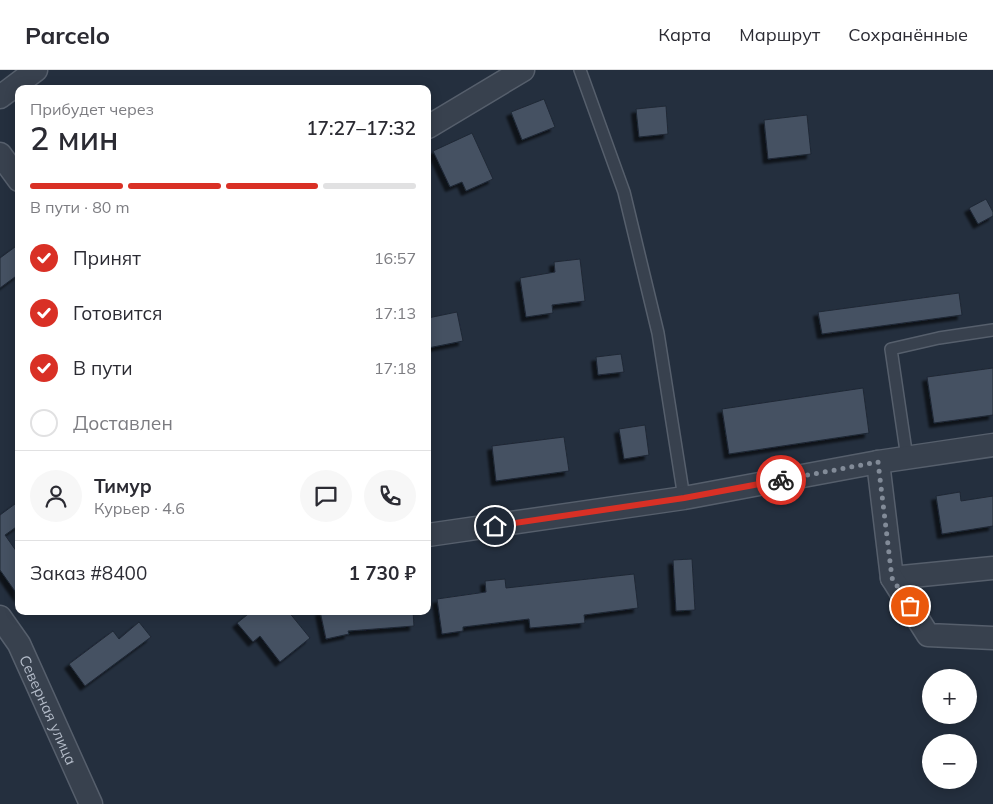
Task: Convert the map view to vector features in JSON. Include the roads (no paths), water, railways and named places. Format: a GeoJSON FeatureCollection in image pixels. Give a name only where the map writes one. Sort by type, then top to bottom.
{"type":"FeatureCollection","features":[{"type":"Feature","properties":{"kind":"street"},"geometry":{"type":"LineString","coordinates":[[16,85],[36,70]]}},
{"type":"Feature","properties":{"kind":"street"},"geometry":{"type":"LineString","coordinates":[[431,125],[523,70]]}},
{"type":"Feature","properties":{"kind":"street"},"geometry":{"type":"LineString","coordinates":[[0,97],[15,86]]}},
{"type":"Feature","properties":{"kind":"street"},"geometry":{"type":"LineString","coordinates":[[0,154],[15,175]]}},
{"type":"Feature","properties":{"kind":"street"},"geometry":{"type":"LineString","coordinates":[[431,535],[684,498],[878,462],[993,445]]}},
{"type":"Feature","properties":{"kind":"street"},"geometry":{"type":"LineString","coordinates":[[878,462],[892,578],[928,635],[993,638]]}},
{"type":"Feature","properties":{"kind":"street"},"geometry":{"type":"LineString","coordinates":[[892,578],[993,568]]}},
{"type":"Feature","properties":{"kind":"street","name":"Северная улица"},"geometry":{"type":"LineString","coordinates":[[0,617],[20,644],[91,804]]}},
{"type":"Feature","properties":{"kind":"lane"},"geometry":{"type":"LineString","coordinates":[[580,70],[624,192],[654,314],[684,498]]}},
{"type":"Feature","properties":{"kind":"lane"},"geometry":{"type":"LineString","coordinates":[[907,458],[891,350],[939,338],[993,330]]}}]}
